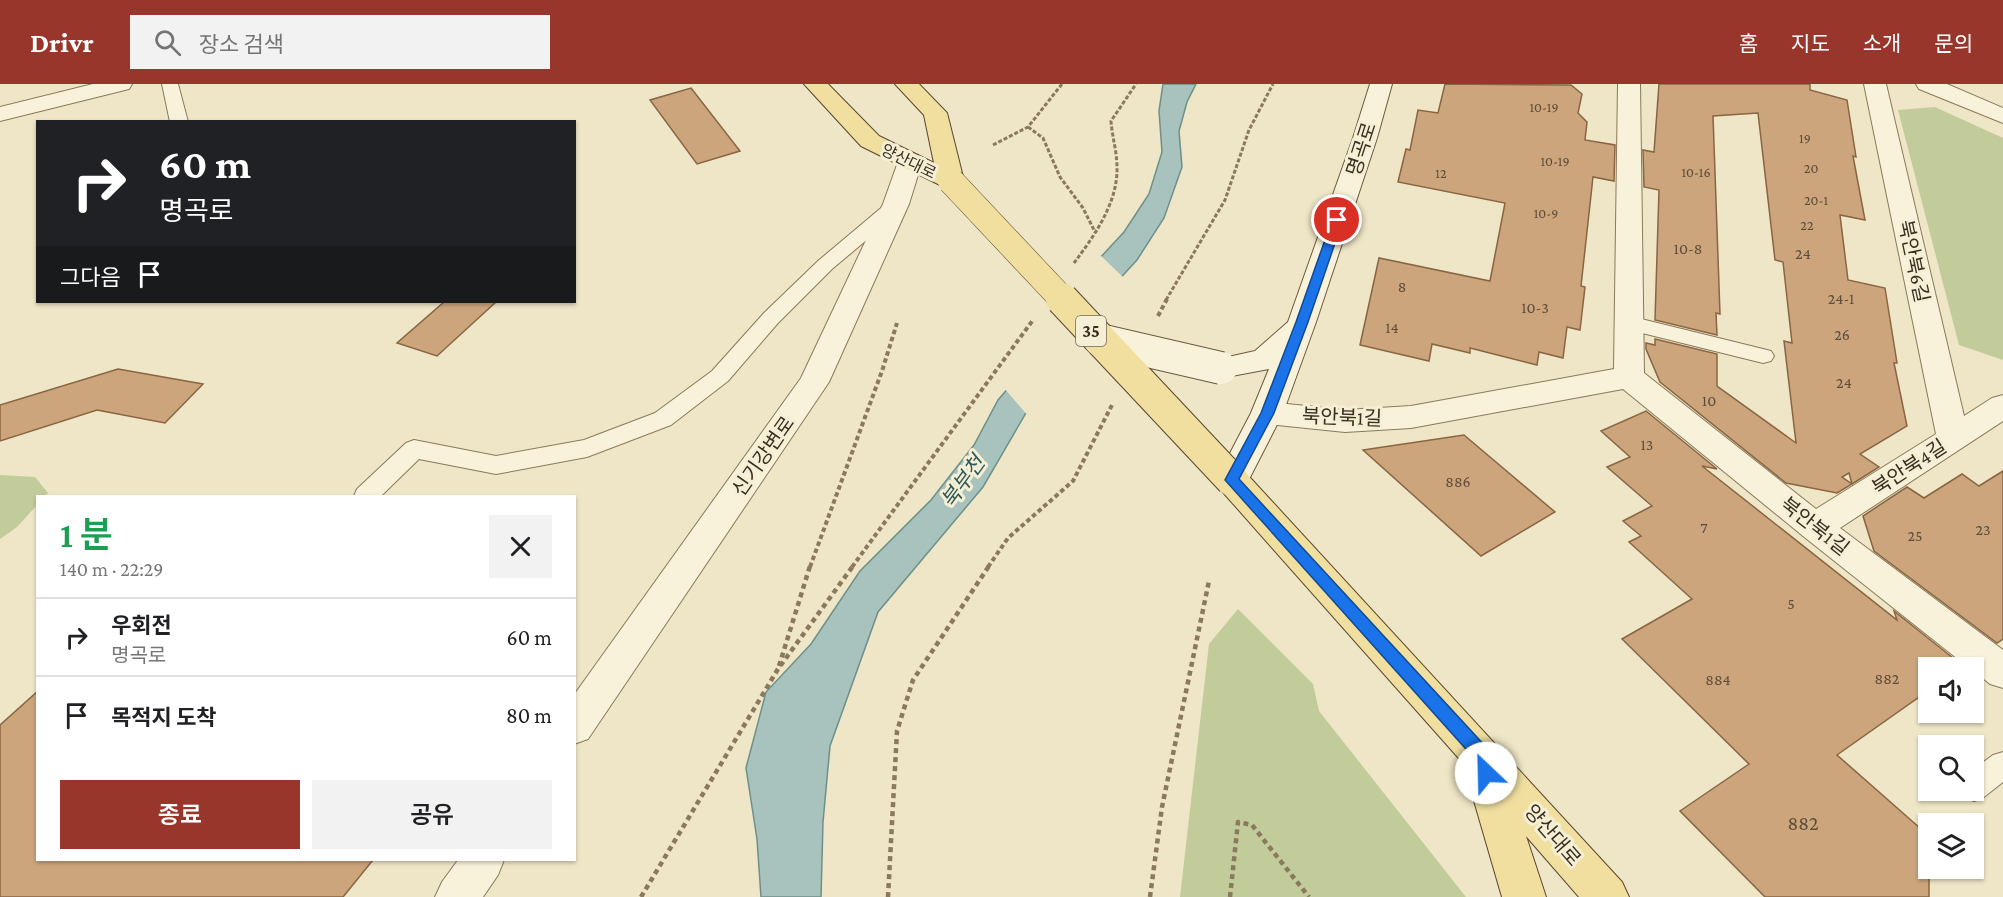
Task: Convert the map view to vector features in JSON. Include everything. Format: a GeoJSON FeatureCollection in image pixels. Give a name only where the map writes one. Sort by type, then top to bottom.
{"type":"FeatureCollection","features":[{"type":"Feature","properties":{"kind":"main road","name":"양산대로"},"geometry":{"type":"LineString","coordinates":[[815,84],[870,141],[951,181]]}},
{"type":"Feature","properties":{"kind":"main road","name":"양산대로"},"geometry":{"type":"LineString","coordinates":[[906,84],[935,112],[951,181]]}},
{"type":"Feature","properties":{"kind":"main road","name":"35"},"geometry":{"type":"LineString","coordinates":[[951,181],[1232,480]]}},
{"type":"Feature","properties":{"kind":"main road","name":"양산대로"},"geometry":{"type":"LineString","coordinates":[[1232,480],[1480,753],[1607,897]]}},
{"type":"Feature","properties":{"kind":"main road"},"geometry":{"type":"LineString","coordinates":[[1480,753],[1524,897]]}},
{"type":"Feature","properties":{"kind":"street"},"geometry":{"type":"LineString","coordinates":[[0,114],[121,84]]}},
{"type":"Feature","properties":{"kind":"street","name":"명곡로"},"geometry":{"type":"LineString","coordinates":[[1232,480],[1267,413],[1302,322],[1365,138],[1381,84]]}},
{"type":"Feature","properties":{"kind":"street"},"geometry":{"type":"LineString","coordinates":[[1629,84],[1629,377]]}},
{"type":"Feature","properties":{"kind":"street","name":"북안북6길"},"geometry":{"type":"LineString","coordinates":[[1875,84],[1953,439]]}},
{"type":"Feature","properties":{"kind":"street"},"geometry":{"type":"LineString","coordinates":[[1927,84],[2003,116]]}},
{"type":"Feature","properties":{"kind":"street","name":"신기강변로"},"geometry":{"type":"LineString","coordinates":[[576,724],[814,382],[894,207],[910,162]]}},
{"type":"Feature","properties":{"kind":"street"},"geometry":{"type":"LineString","coordinates":[[1100,340],[1221,368],[1264,360],[1302,322]]}},
{"type":"Feature","properties":{"kind":"street","name":"북안북1길"},"geometry":{"type":"LineString","coordinates":[[1267,413],[1345,421],[1411,417],[1629,377],[1815,527],[2003,672]]}},
{"type":"Feature","properties":{"kind":"street","name":"북안북4길"},"geometry":{"type":"LineString","coordinates":[[1815,527],[2003,406]]}},
{"type":"Feature","properties":{"kind":"street"},"geometry":{"type":"LineString","coordinates":[[457,897],[482,861]]}},
{"type":"Feature","properties":{"kind":"lane"},"geometry":{"type":"LineString","coordinates":[[170,84],[179,120]]}},
{"type":"Feature","properties":{"kind":"lane"},"geometry":{"type":"LineString","coordinates":[[367,495],[414,449],[496,465],[587,448],[663,419],[720,376],[771,318],[825,265],[894,207]]}},
{"type":"Feature","properties":{"kind":"lane"},"geometry":{"type":"LineString","coordinates":[[1629,323],[1763,356]]}},
{"type":"Feature","properties":{"kind":"lane"},"geometry":{"type":"LineString","coordinates":[[1984,779],[2003,765]]}},
{"type":"Feature","properties":{"kind":"path"},"geometry":{"type":"LineString","coordinates":[[993,145],[1028,127],[1062,84]]}},
{"type":"Feature","properties":{"kind":"path"},"geometry":{"type":"LineString","coordinates":[[1068,272],[1096,233],[1113,194],[1117,173],[1111,121],[1136,84]]}},
{"type":"Feature","properties":{"kind":"path"},"geometry":{"type":"LineString","coordinates":[[1153,325],[1180,273],[1225,200],[1249,130],[1273,84]]}},
{"type":"Feature","properties":{"kind":"path"},"geometry":{"type":"LineString","coordinates":[[1028,127],[1043,138],[1060,177],[1083,208],[1096,233]]}},
{"type":"Feature","properties":{"kind":"path"},"geometry":{"type":"LineString","coordinates":[[641,897],[778,669],[1039,311]]}},
{"type":"Feature","properties":{"kind":"path"},"geometry":{"type":"LineString","coordinates":[[778,669],[814,554],[882,371],[897,323]]}},
{"type":"Feature","properties":{"kind":"path"},"geometry":{"type":"LineString","coordinates":[[888,897],[897,731],[913,680],[1008,538],[1073,481],[1116,398]]}},
{"type":"Feature","properties":{"kind":"path"},"geometry":{"type":"LineString","coordinates":[[1150,897],[1162,807],[1209,581]]}},
{"type":"Feature","properties":{"kind":"path"},"geometry":{"type":"LineString","coordinates":[[1230,897],[1238,822],[1252,825],[1309,897]]}},
{"type":"Feature","properties":{"kind":"green space"},"geometry":{"type":"Polygon","coordinates":[[[1935,107],[2003,138],[2003,360],[1959,345],[1898,110],[1935,107]]]}},
{"type":"Feature","properties":{"kind":"green space"},"geometry":{"type":"Polygon","coordinates":[[[0,475],[35,477],[48,493],[36,495],[36,506],[17,527],[0,539],[0,475]]]}},
{"type":"Feature","properties":{"kind":"green space"},"geometry":{"type":"Polygon","coordinates":[[[1238,609],[1313,684],[1319,711],[1466,897],[1180,897],[1209,644],[1238,609]]]}},
{"type":"Feature","properties":{"kind":"water","name":"북부천"},"geometry":{"type":"Polygon","coordinates":[[[1163,84],[1196,84],[1187,102],[1179,131],[1182,167],[1164,218],[1137,260],[1102,298],[1059,356],[983,487],[878,612],[830,746],[823,822],[821,897],[761,897],[757,839],[746,768],[766,692],[811,644],[860,571],[931,500],[974,445],[998,400],[1033,359],[1085,274],[1124,232],[1149,194],[1162,152],[1159,111],[1163,84]]]}},
{"type":"Feature","properties":{"kind":"pier"},"geometry":{"type":"Polygon","coordinates":[[[1099,254],[1124,278],[1104,299],[1061,358],[1029,417],[1004,388],[1030,358],[1082,272],[1099,254]]]}},
{"type":"Feature","properties":{"kind":"building"},"geometry":{"type":"Polygon","coordinates":[[[1445,84],[1571,85],[1582,94],[1578,113],[1587,122],[1585,140],[1615,145],[1614,181],[1593,177],[1581,286],[1585,287],[1580,330],[1567,327],[1563,358],[1539,352],[1537,365],[1470,348],[1470,353],[1432,344],[1429,361],[1360,345],[1379,258],[1490,281],[1505,203],[1398,182],[1406,149],[1410,150],[1418,110],[1438,113],[1445,84]]]}},
{"type":"Feature","properties":{"kind":"building"},"geometry":{"type":"Polygon","coordinates":[[[1659,84],[1810,84],[1810,90],[1847,100],[1856,157],[1853,156],[1865,220],[1840,215],[1848,280],[1885,288],[1897,363],[1894,363],[1907,426],[1860,454],[1879,467],[1852,484],[1837,493],[1786,483],[1660,382],[1646,349],[1646,343],[1655,345],[1655,339],[1717,354],[1717,386],[1796,443],[1784,341],[1792,343],[1783,262],[1775,260],[1758,113],[1713,116],[1720,314],[1716,313],[1717,335],[1655,320],[1659,190],[1644,187],[1643,150],[1654,152],[1659,84]],[[1849,473],[1842,477],[1852,484],[1849,473]]]}},
{"type":"Feature","properties":{"kind":"building"},"geometry":{"type":"Polygon","coordinates":[[[691,88],[740,151],[697,164],[650,100],[691,88]]]}},
{"type":"Feature","properties":{"kind":"building"},"geometry":{"type":"Polygon","coordinates":[[[443,303],[495,303],[437,356],[397,343],[443,303]]]}},
{"type":"Feature","properties":{"kind":"building"},"geometry":{"type":"Polygon","coordinates":[[[118,369],[203,384],[165,423],[97,410],[0,441],[0,405],[118,369]]]}},
{"type":"Feature","properties":{"kind":"building"},"geometry":{"type":"Polygon","coordinates":[[[1646,411],[1717,469],[1702,466],[1897,620],[1894,611],[1952,657],[1918,657],[1918,698],[1837,755],[1918,826],[1918,879],[1929,879],[1929,897],[1765,897],[1680,811],[1749,764],[1622,639],[1692,599],[1629,542],[1641,536],[1623,521],[1652,506],[1607,467],[1630,457],[1601,431],[1646,411]]]}},
{"type":"Feature","properties":{"kind":"building"},"geometry":{"type":"Polygon","coordinates":[[[1464,435],[1555,512],[1481,556],[1363,450],[1464,435]]]}},
{"type":"Feature","properties":{"kind":"building"},"geometry":{"type":"Polygon","coordinates":[[[2003,471],[2003,639],[1997,643],[1874,551],[1863,516],[1907,487],[1924,498],[1962,474],[1979,486],[2003,471]]]}},
{"type":"Feature","properties":{"kind":"building"},"geometry":{"type":"Polygon","coordinates":[[[36,693],[36,861],[372,861],[343,897],[0,897],[0,725],[36,693]]]}},
{"type":"Feature","properties":{"kind":"route"},"geometry":{"type":"LineString","coordinates":[[1337,220],[1302,322],[1267,413],[1232,480],[1480,753],[1486,773]]}}]}
